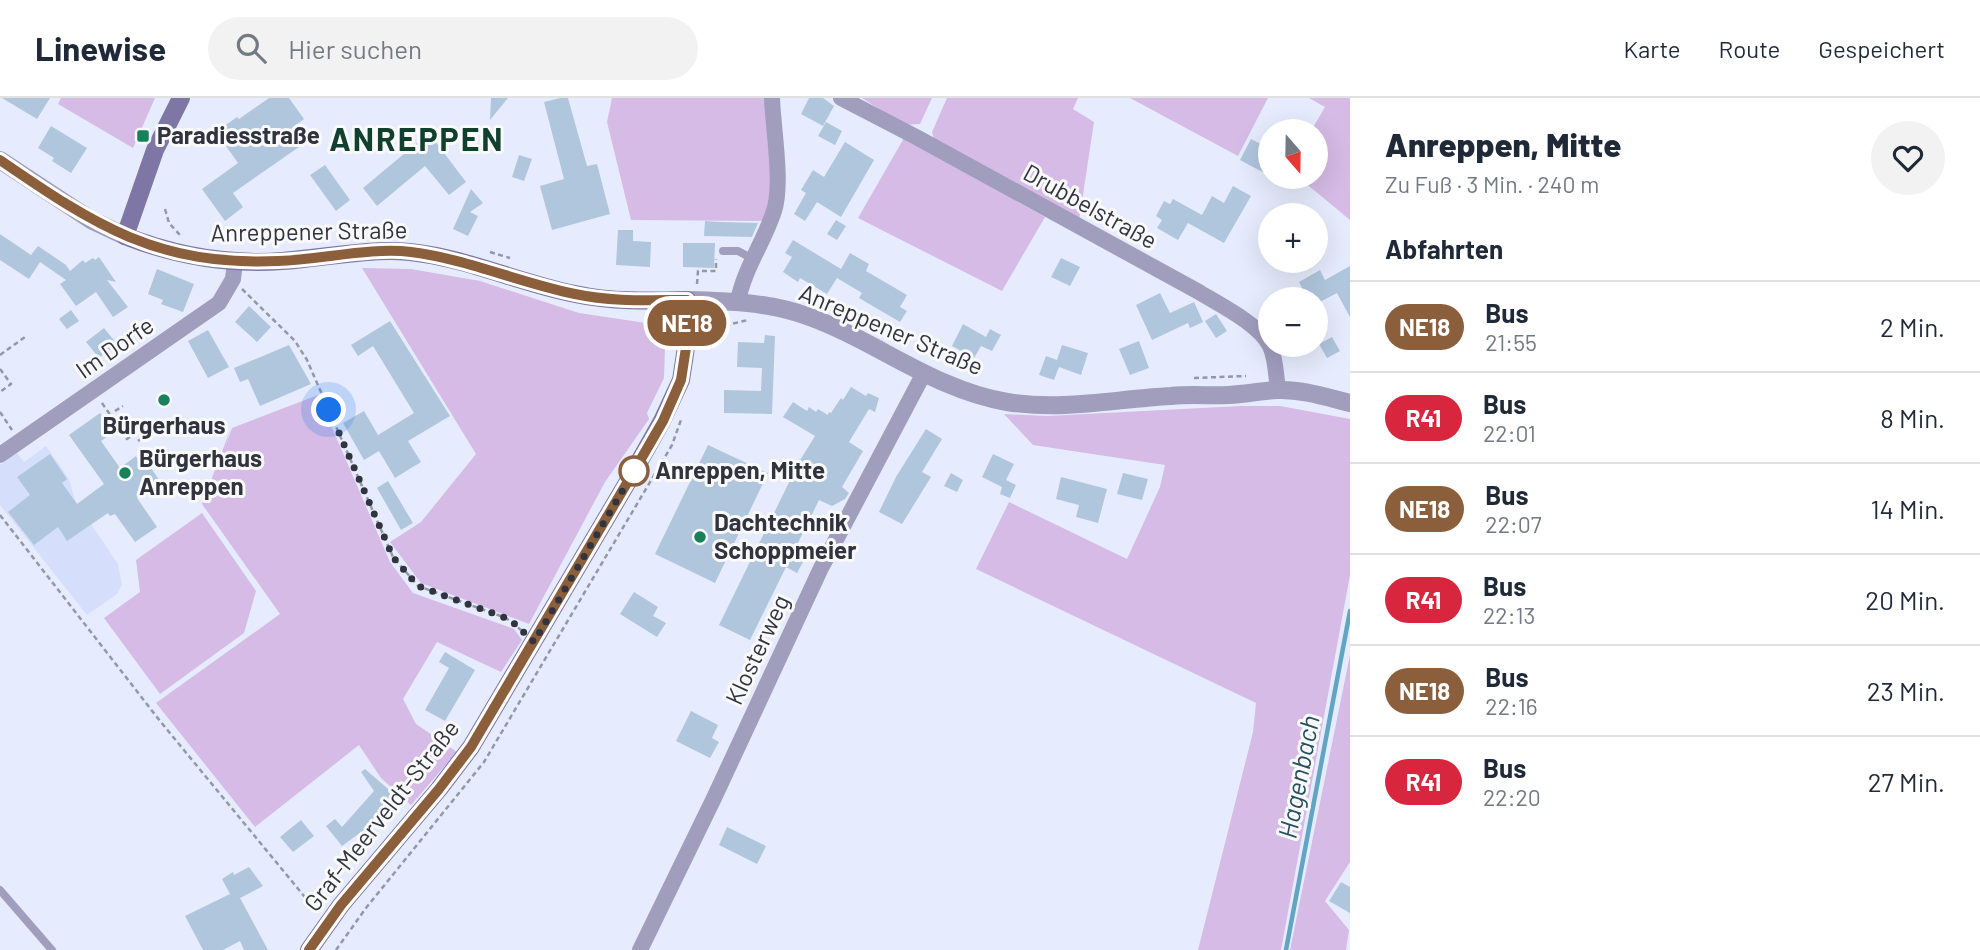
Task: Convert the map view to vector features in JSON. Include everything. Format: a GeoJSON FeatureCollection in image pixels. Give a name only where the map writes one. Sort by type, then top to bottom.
{"type":"FeatureCollection","features":[{"type":"Feature","properties":{"kind":"main road"},"geometry":{"type":"LineString","coordinates":[[125,236],[155,150],[181,98]]}},
{"type":"Feature","properties":{"kind":"main road","name":"Anreppener Straße"},"geometry":{"type":"LineString","coordinates":[[125,236],[234,271],[281,261],[408,252],[469,263],[572,294],[628,301],[692,295]]}},
{"type":"Feature","properties":{"kind":"main road","name":"Graf-Meerveldt-Straße"},"geometry":{"type":"LineString","coordinates":[[309,950],[328,922],[457,767],[534,642],[665,415],[681,380],[692,295]]}},
{"type":"Feature","properties":{"kind":"street"},"geometry":{"type":"LineString","coordinates":[[738,301],[741,285],[778,196],[772,98]]}},
{"type":"Feature","properties":{"kind":"street","name":"Drubbelstraße"},"geometry":{"type":"LineString","coordinates":[[841,98],[1199,292],[1238,316],[1264,337],[1270,347],[1278,390]]}},
{"type":"Feature","properties":{"kind":"street"},"geometry":{"type":"LineString","coordinates":[[0,160],[91,220],[125,236]]}},
{"type":"Feature","properties":{"kind":"street","name":"Im Dorfe"},"geometry":{"type":"LineString","coordinates":[[0,455],[219,303],[234,271]]}},
{"type":"Feature","properties":{"kind":"street","name":"Anreppener Straße"},"geometry":{"type":"LineString","coordinates":[[692,295],[738,301],[809,317],[924,373],[977,395],[1033,406],[1056,407],[1172,396],[1232,395],[1278,390],[1317,394],[1350,403]]}},
{"type":"Feature","properties":{"kind":"street","name":"Klosterweg"},"geometry":{"type":"LineString","coordinates":[[640,950],[821,568],[924,373]]}},
{"type":"Feature","properties":{"kind":"lane"},"geometry":{"type":"LineString","coordinates":[[723,251],[738,251],[753,259]]}},
{"type":"Feature","properties":{"kind":"lane"},"geometry":{"type":"LineString","coordinates":[[0,890],[52,950]]}},
{"type":"Feature","properties":{"kind":"path"},"geometry":{"type":"LineString","coordinates":[[692,295],[698,271],[716,271],[716,250],[723,251]]}},
{"type":"Feature","properties":{"kind":"path"},"geometry":{"type":"LineString","coordinates":[[234,271],[295,341],[307,360],[393,557],[418,586],[506,618],[534,642]]}},
{"type":"Feature","properties":{"kind":"path"},"geometry":{"type":"LineString","coordinates":[[0,355],[26,337]]}},
{"type":"Feature","properties":{"kind":"path"},"geometry":{"type":"LineString","coordinates":[[0,369],[11,384],[0,392]]}},
{"type":"Feature","properties":{"kind":"path"},"geometry":{"type":"LineString","coordinates":[[1185,378],[1208,377]]}},
{"type":"Feature","properties":{"kind":"path"},"geometry":{"type":"LineString","coordinates":[[115,411],[123,405]]}},
{"type":"Feature","properties":{"kind":"path"},"geometry":{"type":"LineString","coordinates":[[138,442],[145,436]]}},
{"type":"Feature","properties":{"kind":"path"},"geometry":{"type":"LineString","coordinates":[[0,515],[160,721],[328,922]]}},
{"type":"Feature","properties":{"kind":"shaded area"},"geometry":{"type":"Polygon","coordinates":[[[61,98],[155,98],[133,148],[58,104],[61,98]]]}},
{"type":"Feature","properties":{"kind":"shaded area"},"geometry":{"type":"Polygon","coordinates":[[[612,98],[766,98],[772,188],[764,221],[631,220],[607,122],[612,98]]]}},
{"type":"Feature","properties":{"kind":"shaded area"},"geometry":{"type":"Polygon","coordinates":[[[862,98],[932,98],[920,124],[904,125],[862,98]]]}},
{"type":"Feature","properties":{"kind":"shaded area"},"geometry":{"type":"Polygon","coordinates":[[[947,98],[1078,98],[1073,109],[1094,122],[1079,221],[934,139],[932,132],[947,98]]]}},
{"type":"Feature","properties":{"kind":"shaded area"},"geometry":{"type":"Polygon","coordinates":[[[1130,98],[1268,98],[1238,156],[1130,98]]]}},
{"type":"Feature","properties":{"kind":"shaded area"},"geometry":{"type":"Polygon","coordinates":[[[1309,98],[1350,98],[1350,220],[1313,189],[1328,189],[1328,119],[1318,119],[1325,107],[1309,98]]]}},
{"type":"Feature","properties":{"kind":"shaded area"},"geometry":{"type":"Polygon","coordinates":[[[904,138],[1045,217],[1002,291],[858,218],[904,138]]]}},
{"type":"Feature","properties":{"kind":"shaded area"},"geometry":{"type":"Polygon","coordinates":[[[362,268],[411,269],[480,281],[579,313],[646,323],[660,333],[665,348],[664,378],[647,413],[649,419],[605,482],[529,624],[421,583],[390,542],[421,522],[476,454],[362,268]]]}},
{"type":"Feature","properties":{"kind":"shaded area"},"geometry":{"type":"Polygon","coordinates":[[[318,395],[390,562],[413,593],[514,629],[522,640],[501,672],[437,642],[403,699],[416,724],[457,752],[411,805],[381,778],[359,745],[255,827],[156,703],[280,614],[202,504],[231,428],[225,448],[232,428],[318,395]]]}},
{"type":"Feature","properties":{"kind":"shaded area"},"geometry":{"type":"Polygon","coordinates":[[[1280,406],[1350,419],[1350,575],[1281,950],[1198,950],[1253,732],[1256,703],[976,569],[1009,502],[1127,559],[1160,487],[1165,465],[1033,445],[1004,414],[1047,416],[1280,406]]]}},
{"type":"Feature","properties":{"kind":"shaded area"},"geometry":{"type":"Polygon","coordinates":[[[46,446],[69,479],[75,500],[118,564],[122,585],[117,594],[87,615],[0,505],[0,465],[17,453],[24,462],[46,446]]]}},
{"type":"Feature","properties":{"kind":"shaded area"},"geometry":{"type":"Polygon","coordinates":[[[202,513],[256,591],[244,633],[160,694],[104,618],[140,592],[136,560],[202,513]]]}},
{"type":"Feature","properties":{"kind":"shaded area"},"geometry":{"type":"Polygon","coordinates":[[[1350,655],[1350,862],[1325,901],[1349,930],[1346,950],[1290,950],[1350,655]]]}},
{"type":"Feature","properties":{"kind":"building"},"geometry":{"type":"Polygon","coordinates":[[[2,98],[50,98],[37,119],[2,98]]]}},
{"type":"Feature","properties":{"kind":"building"},"geometry":{"type":"Polygon","coordinates":[[[269,98],[289,98],[304,119],[288,131],[299,147],[233,193],[243,207],[225,221],[202,189],[238,163],[216,132],[269,98]]]}},
{"type":"Feature","properties":{"kind":"building"},"geometry":{"type":"Polygon","coordinates":[[[491,98],[508,98],[490,120],[491,98]]]}},
{"type":"Feature","properties":{"kind":"building"},"geometry":{"type":"Polygon","coordinates":[[[568,98],[587,166],[597,164],[610,214],[552,230],[540,186],[564,179],[544,102],[568,98]]]}},
{"type":"Feature","properties":{"kind":"building"},"geometry":{"type":"Polygon","coordinates":[[[809,98],[823,98],[834,106],[823,126],[801,114],[809,98]]]}},
{"type":"Feature","properties":{"kind":"building"},"geometry":{"type":"Polygon","coordinates":[[[826,122],[842,131],[835,145],[818,136],[826,122]]]}},
{"type":"Feature","properties":{"kind":"building"},"geometry":{"type":"Polygon","coordinates":[[[51,126],[87,148],[71,173],[38,148],[51,126]]]}},
{"type":"Feature","properties":{"kind":"building"},"geometry":{"type":"Polygon","coordinates":[[[429,133],[466,182],[449,195],[425,166],[377,206],[363,188],[429,133]]]}},
{"type":"Feature","properties":{"kind":"building"},"geometry":{"type":"Polygon","coordinates":[[[1251,139],[1258,143],[1258,170],[1240,160],[1251,139]]]}},
{"type":"Feature","properties":{"kind":"building"},"geometry":{"type":"Polygon","coordinates":[[[845,142],[874,160],[841,217],[817,202],[805,221],[794,214],[806,193],[801,190],[813,170],[824,177],[845,142]]]}},
{"type":"Feature","properties":{"kind":"building"},"geometry":{"type":"Polygon","coordinates":[[[519,155],[532,159],[524,181],[512,177],[519,155]]]}},
{"type":"Feature","properties":{"kind":"building"},"geometry":{"type":"Polygon","coordinates":[[[325,165],[350,200],[336,211],[310,175],[325,165]]]}},
{"type":"Feature","properties":{"kind":"building"},"geometry":{"type":"Polygon","coordinates":[[[1233,186],[1251,196],[1224,243],[1188,223],[1178,240],[1157,228],[1162,220],[1156,216],[1164,201],[1170,204],[1173,199],[1202,215],[1212,196],[1224,203],[1233,186]]]}},
{"type":"Feature","properties":{"kind":"building"},"geometry":{"type":"Polygon","coordinates":[[[471,189],[483,203],[470,212],[478,216],[468,236],[453,229],[471,189]]]}},
{"type":"Feature","properties":{"kind":"building"},"geometry":{"type":"Polygon","coordinates":[[[836,220],[846,226],[837,240],[827,234],[836,220]]]}},
{"type":"Feature","properties":{"kind":"building"},"geometry":{"type":"Polygon","coordinates":[[[705,221],[758,223],[752,237],[704,236],[705,221]]]}},
{"type":"Feature","properties":{"kind":"building"},"geometry":{"type":"Polygon","coordinates":[[[618,230],[633,230],[633,241],[651,242],[650,267],[616,265],[618,230]]]}},
{"type":"Feature","properties":{"kind":"building"},"geometry":{"type":"Polygon","coordinates":[[[0,234],[31,255],[38,246],[66,265],[70,271],[83,260],[85,263],[99,257],[116,282],[107,280],[128,307],[113,317],[96,292],[76,306],[60,284],[66,280],[40,262],[29,279],[0,260],[0,234]]]}},
{"type":"Feature","properties":{"kind":"building"},"geometry":{"type":"Polygon","coordinates":[[[793,240],[841,269],[850,253],[869,264],[866,271],[907,295],[900,307],[907,311],[900,322],[859,298],[862,293],[837,278],[827,294],[800,278],[798,282],[783,272],[792,257],[785,253],[793,240]]]}},
{"type":"Feature","properties":{"kind":"building"},"geometry":{"type":"Polygon","coordinates":[[[683,243],[715,243],[714,268],[683,267],[683,243]]]}},
{"type":"Feature","properties":{"kind":"building"},"geometry":{"type":"Polygon","coordinates":[[[1061,258],[1080,267],[1070,286],[1051,277],[1061,258]]]}},
{"type":"Feature","properties":{"kind":"building"},"geometry":{"type":"Polygon","coordinates":[[[1350,266],[1350,317],[1337,293],[1328,298],[1328,287],[1302,287],[1299,282],[1315,273],[1322,273],[1325,280],[1350,266]]]}},
{"type":"Feature","properties":{"kind":"building"},"geometry":{"type":"Polygon","coordinates":[[[157,269],[194,284],[183,312],[161,304],[163,300],[148,294],[157,269]]]}},
{"type":"Feature","properties":{"kind":"building"},"geometry":{"type":"Polygon","coordinates":[[[1160,293],[1170,313],[1194,302],[1203,322],[1190,328],[1188,323],[1152,340],[1136,305],[1160,293]]]}},
{"type":"Feature","properties":{"kind":"building"},"geometry":{"type":"Polygon","coordinates":[[[249,306],[271,327],[257,342],[235,322],[249,306]]]}},
{"type":"Feature","properties":{"kind":"building"},"geometry":{"type":"Polygon","coordinates":[[[71,310],[79,321],[67,329],[59,319],[71,310]]]}},
{"type":"Feature","properties":{"kind":"building"},"geometry":{"type":"Polygon","coordinates":[[[1216,314],[1227,331],[1216,338],[1205,321],[1216,314]]]}},
{"type":"Feature","properties":{"kind":"building"},"geometry":{"type":"Polygon","coordinates":[[[390,321],[450,416],[408,441],[421,462],[395,478],[379,451],[364,460],[343,423],[364,411],[378,435],[414,413],[373,346],[358,356],[351,345],[390,321]]]}},
{"type":"Feature","properties":{"kind":"building"},"geometry":{"type":"Polygon","coordinates":[[[963,324],[986,337],[990,329],[1001,335],[992,351],[981,346],[974,358],[952,346],[963,324]]]}},
{"type":"Feature","properties":{"kind":"building"},"geometry":{"type":"Polygon","coordinates":[[[104,328],[117,344],[99,358],[86,342],[104,328]]]}},
{"type":"Feature","properties":{"kind":"building"},"geometry":{"type":"Polygon","coordinates":[[[208,330],[229,367],[208,378],[188,341],[208,330]]]}},
{"type":"Feature","properties":{"kind":"building"},"geometry":{"type":"Polygon","coordinates":[[[765,335],[775,336],[772,414],[724,413],[724,390],[761,391],[762,368],[737,367],[738,342],[764,343],[765,335]]]}},
{"type":"Feature","properties":{"kind":"building"},"geometry":{"type":"Polygon","coordinates":[[[1332,337],[1340,351],[1327,358],[1328,357],[1328,339],[1332,337]]]}},
{"type":"Feature","properties":{"kind":"building"},"geometry":{"type":"Polygon","coordinates":[[[1139,341],[1149,368],[1130,375],[1119,349],[1139,341]]]}},
{"type":"Feature","properties":{"kind":"building"},"geometry":{"type":"Polygon","coordinates":[[[289,345],[311,384],[260,406],[248,379],[240,382],[234,368],[289,345]]]}},
{"type":"Feature","properties":{"kind":"building"},"geometry":{"type":"Polygon","coordinates":[[[1062,345],[1088,353],[1081,375],[1059,367],[1054,380],[1039,375],[1046,356],[1057,360],[1062,345]]]}},
{"type":"Feature","properties":{"kind":"building"},"geometry":{"type":"Polygon","coordinates":[[[851,387],[866,396],[868,393],[879,398],[875,412],[869,409],[849,442],[863,451],[842,487],[849,493],[845,499],[832,506],[819,500],[791,557],[803,562],[797,573],[786,567],[750,640],[719,625],[799,462],[815,436],[783,417],[793,402],[807,411],[809,407],[828,415],[851,387]]]}},
{"type":"Feature","properties":{"kind":"building"},"geometry":{"type":"Polygon","coordinates":[[[100,413],[114,432],[101,441],[120,468],[136,456],[138,460],[143,457],[160,481],[137,498],[157,527],[135,542],[115,514],[110,516],[108,513],[67,541],[58,527],[34,545],[8,512],[30,495],[17,477],[50,454],[67,479],[62,483],[77,504],[104,484],[69,435],[100,413]]]}},
{"type":"Feature","properties":{"kind":"building"},"geometry":{"type":"Polygon","coordinates":[[[926,429],[942,439],[922,472],[931,477],[902,524],[879,512],[896,477],[926,429]]]}},
{"type":"Feature","properties":{"kind":"building"},"geometry":{"type":"Polygon","coordinates":[[[708,445],[768,473],[715,583],[655,554],[708,445]]]}},
{"type":"Feature","properties":{"kind":"building"},"geometry":{"type":"Polygon","coordinates":[[[993,454],[1014,464],[1006,480],[1016,485],[1010,498],[1000,494],[1002,487],[982,477],[993,454]]]}},
{"type":"Feature","properties":{"kind":"building"},"geometry":{"type":"Polygon","coordinates":[[[951,473],[963,480],[957,492],[944,486],[951,473]]]}},
{"type":"Feature","properties":{"kind":"building"},"geometry":{"type":"Polygon","coordinates":[[[1123,473],[1148,479],[1142,500],[1117,494],[1123,473]]]}},
{"type":"Feature","properties":{"kind":"building"},"geometry":{"type":"Polygon","coordinates":[[[1061,477],[1107,489],[1098,523],[1076,517],[1079,505],[1056,499],[1061,477]]]}},
{"type":"Feature","properties":{"kind":"building"},"geometry":{"type":"Polygon","coordinates":[[[388,481],[413,523],[401,530],[377,488],[388,481]]]}},
{"type":"Feature","properties":{"kind":"building"},"geometry":{"type":"Polygon","coordinates":[[[634,592],[658,607],[653,616],[666,623],[657,637],[620,614],[634,592]]]}},
{"type":"Feature","properties":{"kind":"building"},"geometry":{"type":"Polygon","coordinates":[[[445,652],[475,670],[445,721],[425,710],[449,668],[439,662],[445,652]]]}},
{"type":"Feature","properties":{"kind":"building"},"geometry":{"type":"Polygon","coordinates":[[[691,711],[718,725],[712,738],[719,742],[710,758],[676,741],[691,711]]]}},
{"type":"Feature","properties":{"kind":"building"},"geometry":{"type":"Polygon","coordinates":[[[365,769],[394,794],[364,830],[342,846],[326,826],[335,819],[342,827],[374,791],[361,772],[365,769]]]}},
{"type":"Feature","properties":{"kind":"building"},"geometry":{"type":"Polygon","coordinates":[[[301,820],[314,836],[293,852],[280,837],[301,820]]]}},
{"type":"Feature","properties":{"kind":"building"},"geometry":{"type":"Polygon","coordinates":[[[727,827],[766,846],[757,864],[719,845],[727,827]]]}},
{"type":"Feature","properties":{"kind":"building"},"geometry":{"type":"Polygon","coordinates":[[[249,867],[263,886],[240,898],[268,950],[244,950],[240,941],[223,950],[203,950],[185,916],[230,894],[222,879],[249,867]]]}},
{"type":"Feature","properties":{"kind":"building"},"geometry":{"type":"Polygon","coordinates":[[[1341,882],[1350,887],[1350,913],[1329,901],[1341,882]]]}},
{"type":"Feature","properties":{"kind":"waterway","name":"Hagenbach"},"geometry":{"type":"LineString","coordinates":[[1286,950],[1350,611]]}},
{"type":"Feature","properties":{"kind":"bus line","name":"NE18"},"geometry":{"type":"LineString","coordinates":[[0,160],[107,229],[166,251],[201,259],[235,262],[281,261],[408,252],[469,263],[572,294],[628,301],[687,300],[687,341],[681,380],[663,421],[630,478],[471,747],[341,905],[309,950]]}},
{"type":"Feature","properties":{"kind":"place","name":"Paradiesstraße"},"geometry":{"type":"Point","coordinates":[143,136]}},
{"type":"Feature","properties":{"kind":"place","name":"Bürgerhaus"},"geometry":{"type":"Point","coordinates":[164,400]}},
{"type":"Feature","properties":{"kind":"place","name":"Anreppen, Mitte"},"geometry":{"type":"Point","coordinates":[634,471]}},
{"type":"Feature","properties":{"kind":"place","name":"Bürgerhaus Anreppen"},"geometry":{"type":"Point","coordinates":[125,473]}},
{"type":"Feature","properties":{"kind":"place","name":"Dachtechnik Schoppmeier"},"geometry":{"type":"Point","coordinates":[700,537]}},
{"type":"Feature","properties":{"kind":"district","name":"ANREPPEN"},"geometry":{"type":"Point","coordinates":[417,140]}},
{"type":"Feature","properties":{"kind":"route"},"geometry":{"type":"LineString","coordinates":[[329,410],[393,557],[418,586],[506,618],[534,642],[634,471]]}}]}
